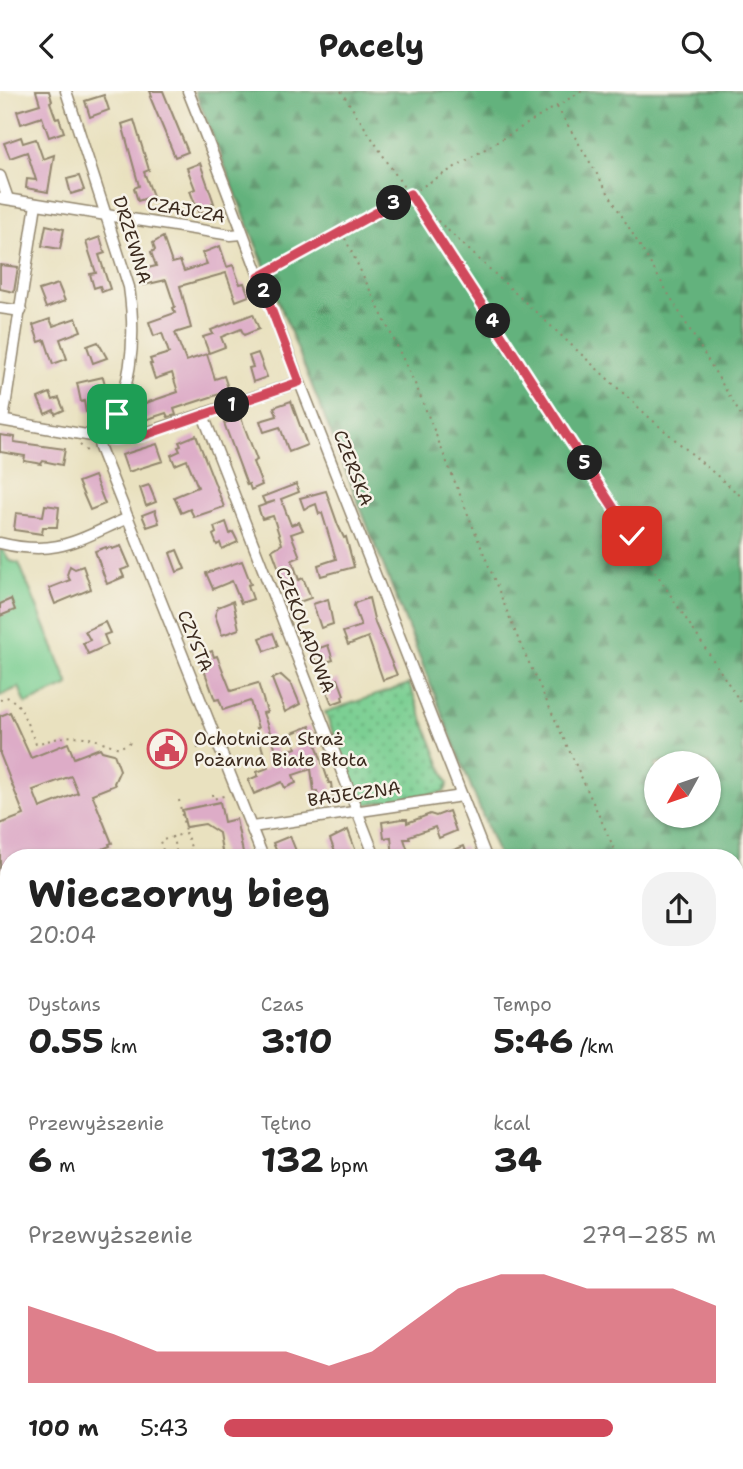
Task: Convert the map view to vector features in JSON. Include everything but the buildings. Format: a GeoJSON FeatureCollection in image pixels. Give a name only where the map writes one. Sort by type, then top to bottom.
{"type":"FeatureCollection","features":[{"type":"Feature","properties":{"kind":"street","name":"DRZEWNA"},"geometry":{"type":"LineString","coordinates":[[66,91],[129,287],[133,330],[120,404],[112,421],[98,437]]}},
{"type":"Feature","properties":{"kind":"street","name":"CZERSKA"},"geometry":{"type":"LineString","coordinates":[[187,91],[235,208],[242,234],[299,382],[483,849]]}},
{"type":"Feature","properties":{"kind":"street"},"geometry":{"type":"LineString","coordinates":[[0,176],[4,199]]}},
{"type":"Feature","properties":{"kind":"street","name":"CZAJCZA"},"geometry":{"type":"LineString","coordinates":[[4,199],[231,235],[242,234]]}},
{"type":"Feature","properties":{"kind":"street"},"geometry":{"type":"LineString","coordinates":[[36,204],[2,420],[114,439],[142,436],[299,382]]}},
{"type":"Feature","properties":{"kind":"street"},"geometry":{"type":"LineString","coordinates":[[0,308],[21,311]]}},
{"type":"Feature","properties":{"kind":"street","name":"CZEKOLADOWA"},"geometry":{"type":"LineString","coordinates":[[203,415],[372,849]]}},
{"type":"Feature","properties":{"kind":"street","name":"CZYSTA"},"geometry":{"type":"LineString","coordinates":[[98,437],[107,466],[259,849]]}},
{"type":"Feature","properties":{"kind":"street"},"geometry":{"type":"LineString","coordinates":[[0,543],[27,550],[55,548],[128,518]]}},
{"type":"Feature","properties":{"kind":"street","name":"BAJECZNA"},"geometry":{"type":"LineString","coordinates":[[252,827],[462,796]]}},
{"type":"Feature","properties":{"kind":"path"},"geometry":{"type":"LineString","coordinates":[[341,91],[743,706]]}},
{"type":"Feature","properties":{"kind":"path"},"geometry":{"type":"LineString","coordinates":[[259,277],[410,194],[582,91]]}},
{"type":"Feature","properties":{"kind":"path"},"geometry":{"type":"LineString","coordinates":[[556,107],[743,419]]}},
{"type":"Feature","properties":{"kind":"path"},"geometry":{"type":"LineString","coordinates":[[410,194],[651,419],[743,498]]}},
{"type":"Feature","properties":{"kind":"path"},"geometry":{"type":"LineString","coordinates":[[342,232],[416,388],[519,641],[614,849]]}},
{"type":"Feature","properties":{"kind":"path"},"geometry":{"type":"LineString","coordinates":[[78,444],[107,466]]}},
{"type":"Feature","properties":{"kind":"path"},"geometry":{"type":"LineString","coordinates":[[0,700],[9,698],[20,707],[36,744],[71,734],[91,737],[119,748],[133,741]]}},
{"type":"Feature","properties":{"kind":"path"},"geometry":{"type":"LineString","coordinates":[[212,794],[213,799],[228,795]]}},
{"type":"Feature","properties":{"kind":"path"},"geometry":{"type":"LineString","coordinates":[[178,800],[192,849]]}},
{"type":"Feature","properties":{"kind":"path"},"geometry":{"type":"LineString","coordinates":[[164,849],[160,841],[185,832]]}},
{"type":"Feature","properties":{"kind":"path"},"geometry":{"type":"LineString","coordinates":[[172,837],[176,849]]}},
{"type":"Feature","properties":{"kind":"green space"},"geometry":{"type":"Polygon","coordinates":[[[195,91],[743,91],[743,849],[496,849],[195,91]]]}},
{"type":"Feature","properties":{"kind":"green space"},"geometry":{"type":"Polygon","coordinates":[[[0,550],[3,550],[10,561],[19,563],[69,685],[26,704],[19,687],[0,696],[0,550]]]}},
{"type":"Feature","properties":{"kind":"green space"},"geometry":{"type":"Polygon","coordinates":[[[409,684],[448,784],[444,792],[367,804],[359,799],[325,712],[409,684]]]}},
{"type":"Feature","properties":{"kind":"place","name":"Ochotnicza Straż Pożarna Białe Błota"},"geometry":{"type":"Point","coordinates":[167,749]}},
{"type":"Feature","properties":{"kind":"route"},"geometry":{"type":"LineString","coordinates":[[117,414],[98,437],[114,439],[142,436],[299,382],[259,277],[410,194],[632,536]]}}]}
